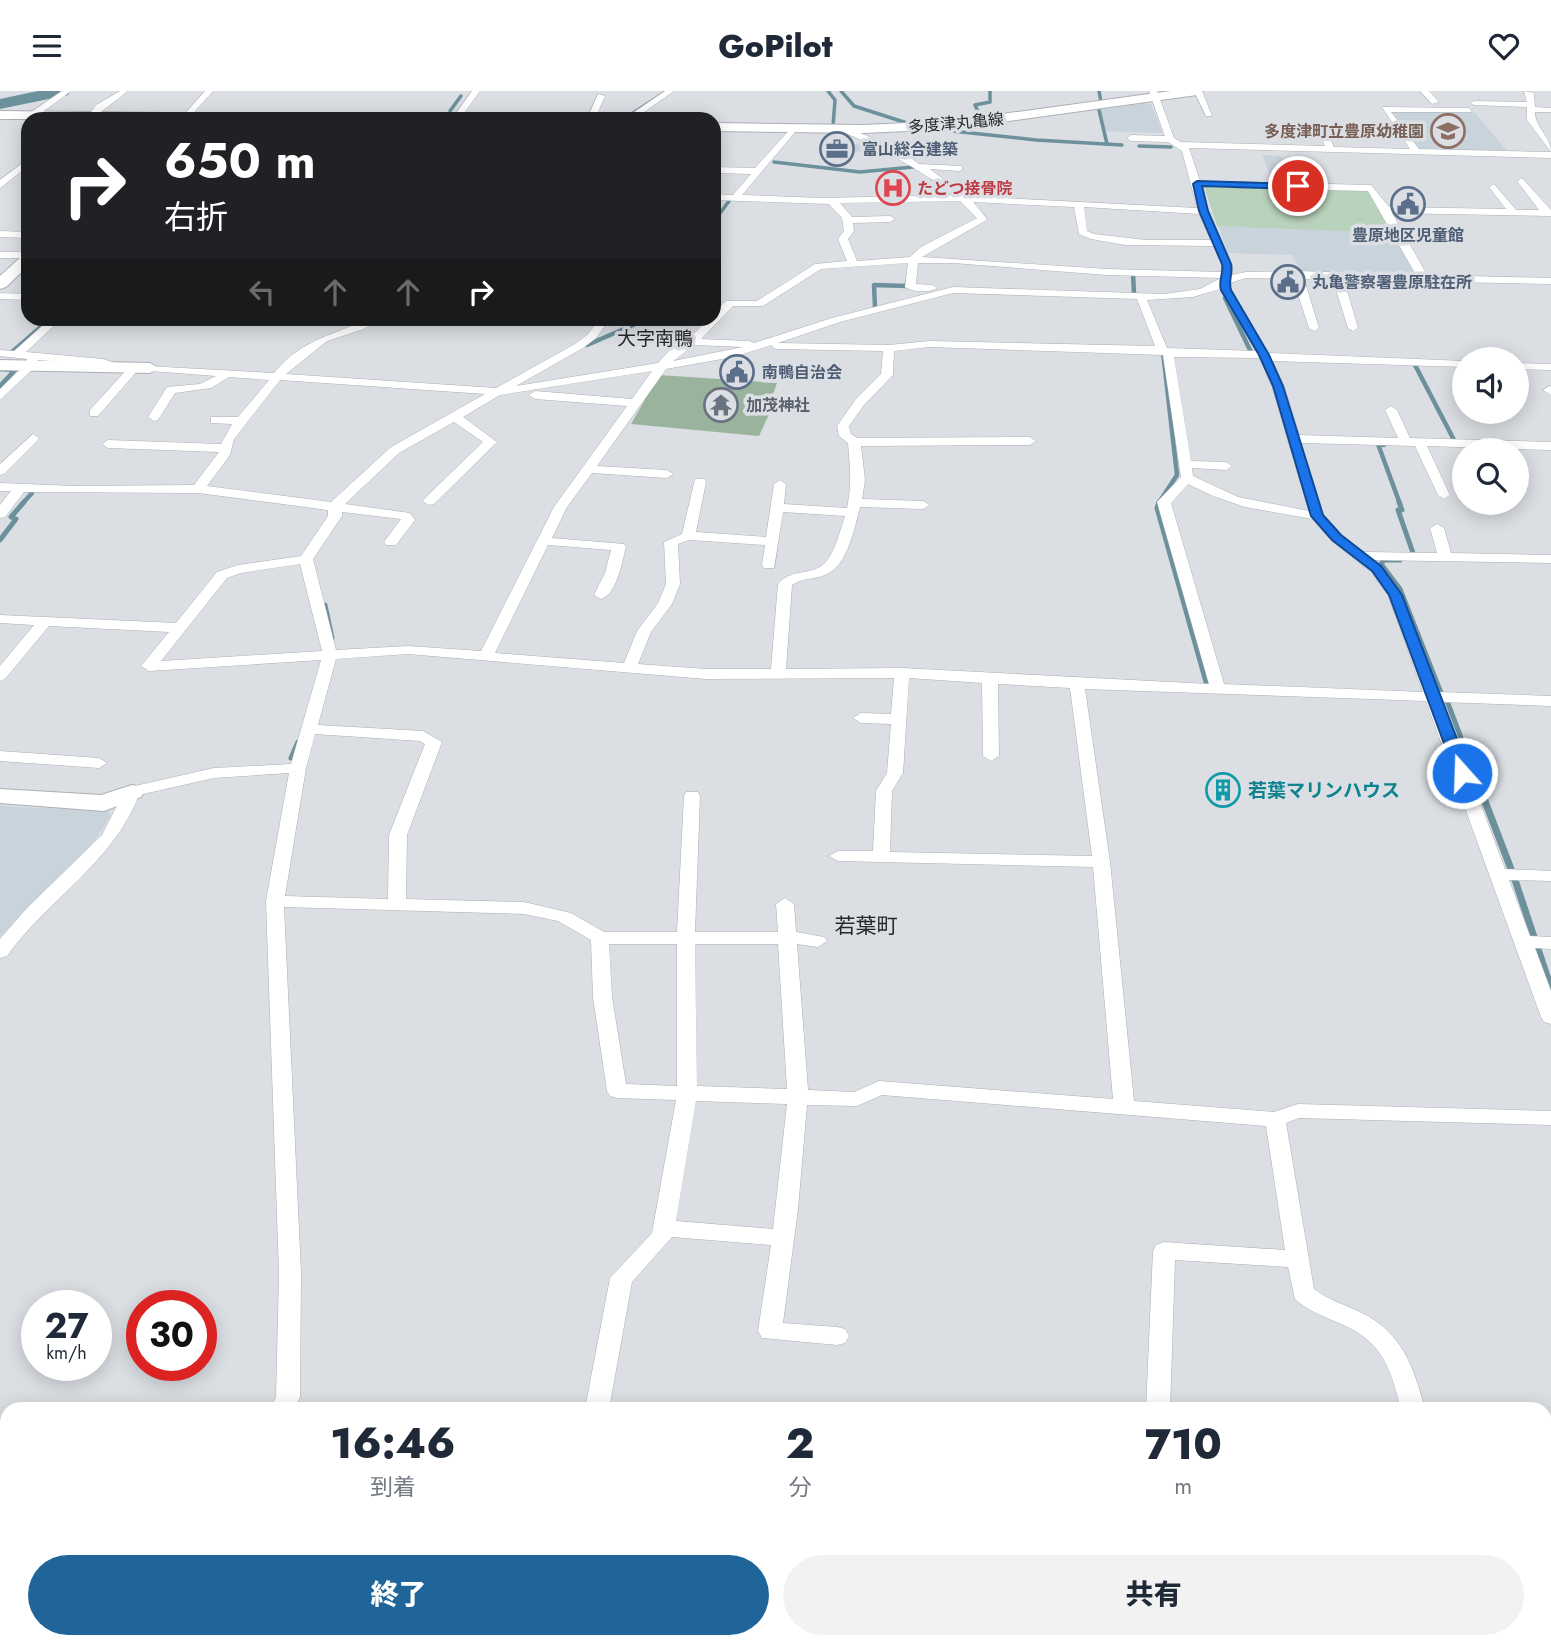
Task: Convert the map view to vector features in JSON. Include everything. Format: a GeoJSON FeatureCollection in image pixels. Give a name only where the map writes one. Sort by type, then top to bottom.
{"type":"FeatureCollection","features":[{"type":"Feature","properties":{"kind":"main road","name":"多度津丸亀線"},"geometry":{"type":"LineString","coordinates":[[721,127],[844,129],[990,121],[1153,94],[1197,91]]}},
{"type":"Feature","properties":{"kind":"main road"},"geometry":{"type":"LineString","coordinates":[[0,115],[21,115]]}},
{"type":"Feature","properties":{"kind":"main road"},"geometry":{"type":"LineString","coordinates":[[0,284],[21,271]]}},
{"type":"Feature","properties":{"kind":"main road"},"geometry":{"type":"LineString","coordinates":[[2,359],[27,358],[136,368]]}},
{"type":"Feature","properties":{"kind":"main road"},"geometry":{"type":"LineString","coordinates":[[0,796],[104,803],[132,792]]}},
{"type":"Feature","properties":{"kind":"street"},"geometry":{"type":"LineString","coordinates":[[37,112],[67,91]]}},
{"type":"Feature","properties":{"kind":"street"},"geometry":{"type":"LineString","coordinates":[[91,112],[100,104],[116,99],[124,91]]}},
{"type":"Feature","properties":{"kind":"street"},"geometry":{"type":"LineString","coordinates":[[183,112],[209,91]]}},
{"type":"Feature","properties":{"kind":"street"},"geometry":{"type":"LineString","coordinates":[[461,112],[476,91]]}},
{"type":"Feature","properties":{"kind":"street"},"geometry":{"type":"LineString","coordinates":[[638,112],[670,91]]}},
{"type":"Feature","properties":{"kind":"street"},"geometry":{"type":"LineString","coordinates":[[1197,91],[1209,114]]}},
{"type":"Feature","properties":{"kind":"street"},"geometry":{"type":"LineString","coordinates":[[1424,91],[1436,102]]}},
{"type":"Feature","properties":{"kind":"street"},"geometry":{"type":"LineString","coordinates":[[1528,91],[1531,95],[1531,120],[1551,149]]}},
{"type":"Feature","properties":{"kind":"street"},"geometry":{"type":"LineString","coordinates":[[1153,94],[1175,142],[1188,154],[1203,211],[1227,264],[1226,290],[1264,355],[1278,386],[1317,516],[1337,538],[1376,569],[1395,595],[1499,874],[1536,942],[1551,1017]]}},
{"type":"Feature","properties":{"kind":"street"},"geometry":{"type":"LineString","coordinates":[[595,112],[601,96]]}},
{"type":"Feature","properties":{"kind":"street"},"geometry":{"type":"LineString","coordinates":[[1382,102],[1436,102],[1551,110]]}},
{"type":"Feature","properties":{"kind":"street"},"geometry":{"type":"LineString","coordinates":[[1417,152],[1385,109],[1469,105]]}},
{"type":"Feature","properties":{"kind":"street"},"geometry":{"type":"LineString","coordinates":[[734,198],[793,129]]}},
{"type":"Feature","properties":{"kind":"street"},"geometry":{"type":"LineString","coordinates":[[844,129],[897,152],[917,167],[931,173],[959,198],[975,208],[982,219],[925,249],[913,260],[910,287],[1164,297],[1195,294],[1212,289],[1225,278]]}},
{"type":"Feature","properties":{"kind":"street"},"geometry":{"type":"LineString","coordinates":[[1322,131],[1331,150]]}},
{"type":"Feature","properties":{"kind":"street"},"geometry":{"type":"LineString","coordinates":[[1130,138],[1331,150],[1551,155]]}},
{"type":"Feature","properties":{"kind":"street"},"geometry":{"type":"LineString","coordinates":[[917,167],[959,168]]}},
{"type":"Feature","properties":{"kind":"street"},"geometry":{"type":"LineString","coordinates":[[0,185],[21,168]]}},
{"type":"Feature","properties":{"kind":"street"},"geometry":{"type":"LineString","coordinates":[[721,170],[757,171]]}},
{"type":"Feature","properties":{"kind":"street"},"geometry":{"type":"LineString","coordinates":[[943,184],[992,180],[1004,200]]}},
{"type":"Feature","properties":{"kind":"street"},"geometry":{"type":"LineString","coordinates":[[1522,181],[1549,213]]}},
{"type":"Feature","properties":{"kind":"street"},"geometry":{"type":"LineString","coordinates":[[1197,184],[1371,188],[1423,278]]}},
{"type":"Feature","properties":{"kind":"street"},"geometry":{"type":"LineString","coordinates":[[1494,187],[1513,212]]}},
{"type":"Feature","properties":{"kind":"street"},"geometry":{"type":"LineString","coordinates":[[813,201],[815,190]]}},
{"type":"Feature","properties":{"kind":"street"},"geometry":{"type":"LineString","coordinates":[[829,190],[855,190],[855,200]]}},
{"type":"Feature","properties":{"kind":"street"},"geometry":{"type":"LineString","coordinates":[[721,197],[813,201],[959,198],[1203,211]]}},
{"type":"Feature","properties":{"kind":"street"},"geometry":{"type":"LineString","coordinates":[[917,198],[917,212]]}},
{"type":"Feature","properties":{"kind":"street"},"geometry":{"type":"LineString","coordinates":[[832,201],[848,220],[849,231],[843,239],[853,263]]}},
{"type":"Feature","properties":{"kind":"street"},"geometry":{"type":"LineString","coordinates":[[1078,204],[1082,215],[1082,232],[1107,256],[1225,278],[1297,274],[1551,281]]}},
{"type":"Feature","properties":{"kind":"street"},"geometry":{"type":"LineString","coordinates":[[1385,210],[1432,207],[1549,213]]}},
{"type":"Feature","properties":{"kind":"street"},"geometry":{"type":"LineString","coordinates":[[848,220],[890,219]]}},
{"type":"Feature","properties":{"kind":"street"},"geometry":{"type":"LineString","coordinates":[[0,234],[21,235]]}},
{"type":"Feature","properties":{"kind":"street"},"geometry":{"type":"LineString","coordinates":[[721,311],[730,303],[759,304],[812,269],[853,263],[1107,256],[1217,243]]}},
{"type":"Feature","properties":{"kind":"street"},"geometry":{"type":"LineString","coordinates":[[0,255],[21,256]]}},
{"type":"Feature","properties":{"kind":"street"},"geometry":{"type":"LineString","coordinates":[[1297,274],[1314,328]]}},
{"type":"Feature","properties":{"kind":"street"},"geometry":{"type":"LineString","coordinates":[[1337,275],[1353,328]]}},
{"type":"Feature","properties":{"kind":"street"},"geometry":{"type":"LineString","coordinates":[[494,392],[531,389],[660,367],[767,345],[836,320],[951,290]]}},
{"type":"Feature","properties":{"kind":"street"},"geometry":{"type":"LineString","coordinates":[[0,296],[21,297]]}},
{"type":"Feature","properties":{"kind":"street"},"geometry":{"type":"LineString","coordinates":[[1140,296],[1165,351],[1185,471],[1212,494],[1263,509],[1317,516]]}},
{"type":"Feature","properties":{"kind":"street"},"geometry":{"type":"LineString","coordinates":[[0,396],[51,326]]}},
{"type":"Feature","properties":{"kind":"street"},"geometry":{"type":"LineString","coordinates":[[198,489],[224,456],[225,447],[241,421],[287,365],[311,346],[358,326]]}},
{"type":"Feature","properties":{"kind":"street"},"geometry":{"type":"LineString","coordinates":[[600,326],[579,346],[395,450],[335,506],[335,516],[306,559],[238,569],[222,575],[149,666],[408,650],[487,654],[543,663],[706,674],[902,673],[1077,684],[1551,701]]}},
{"type":"Feature","properties":{"kind":"street"},"geometry":{"type":"LineString","coordinates":[[487,654],[561,506],[637,403],[660,367],[673,353],[692,342],[707,326]]}},
{"type":"Feature","properties":{"kind":"street"},"geometry":{"type":"LineString","coordinates":[[692,342],[889,348],[929,344],[1264,355],[1374,365],[1452,364]]}},
{"type":"Feature","properties":{"kind":"street"},"geometry":{"type":"LineString","coordinates":[[889,348],[887,375],[860,402],[843,426],[845,436],[854,442],[1030,441]]}},
{"type":"Feature","properties":{"kind":"street"},"geometry":{"type":"LineString","coordinates":[[1529,366],[1551,367]]}},
{"type":"Feature","properties":{"kind":"street"},"geometry":{"type":"LineString","coordinates":[[94,413],[136,368],[637,403]]}},
{"type":"Feature","properties":{"kind":"street"},"geometry":{"type":"LineString","coordinates":[[154,417],[171,389],[204,389],[215,384],[226,373]]}},
{"type":"Feature","properties":{"kind":"street"},"geometry":{"type":"LineString","coordinates":[[1391,410],[1417,444],[1444,495]]}},
{"type":"Feature","properties":{"kind":"street"},"geometry":{"type":"LineString","coordinates":[[429,501],[491,442],[454,416]]}},
{"type":"Feature","properties":{"kind":"street"},"geometry":{"type":"LineString","coordinates":[[215,420],[241,421]]}},
{"type":"Feature","properties":{"kind":"street"},"geometry":{"type":"LineString","coordinates":[[0,471],[33,438]]}},
{"type":"Feature","properties":{"kind":"street"},"geometry":{"type":"LineString","coordinates":[[1293,439],[1551,446]]}},
{"type":"Feature","properties":{"kind":"street"},"geometry":{"type":"LineString","coordinates":[[778,672],[785,584],[791,578],[825,569],[831,564],[853,507],[858,485],[854,442]]}},
{"type":"Feature","properties":{"kind":"street"},"geometry":{"type":"LineString","coordinates":[[108,444],[225,447]]}},
{"type":"Feature","properties":{"kind":"street"},"geometry":{"type":"LineString","coordinates":[[1218,690],[1164,502],[1185,471],[1225,464]]}},
{"type":"Feature","properties":{"kind":"street"},"geometry":{"type":"LineString","coordinates":[[587,469],[667,474]]}},
{"type":"Feature","properties":{"kind":"street"},"geometry":{"type":"LineString","coordinates":[[688,536],[699,482]]}},
{"type":"Feature","properties":{"kind":"street"},"geometry":{"type":"LineString","coordinates":[[769,565],[780,484]]}},
{"type":"Feature","properties":{"kind":"street"},"geometry":{"type":"LineString","coordinates":[[0,487],[198,489],[405,516],[408,520],[391,542]]}},
{"type":"Feature","properties":{"kind":"street"},"geometry":{"type":"LineString","coordinates":[[0,514],[20,489]]}},
{"type":"Feature","properties":{"kind":"street"},"geometry":{"type":"LineString","coordinates":[[777,509],[923,505]]}},
{"type":"Feature","properties":{"kind":"street"},"geometry":{"type":"LineString","coordinates":[[1437,528],[1445,558]]}},
{"type":"Feature","properties":{"kind":"street"},"geometry":{"type":"LineString","coordinates":[[629,669],[644,631],[665,604],[673,584],[671,542],[688,536],[772,541]]}},
{"type":"Feature","properties":{"kind":"street"},"geometry":{"type":"LineString","coordinates":[[543,541],[619,547],[612,573],[601,595]]}},
{"type":"Feature","properties":{"kind":"street"},"geometry":{"type":"LineString","coordinates":[[1361,556],[1551,559]]}},
{"type":"Feature","properties":{"kind":"street"},"geometry":{"type":"LineString","coordinates":[[290,1402],[290,1273],[275,901],[298,768],[330,654],[306,559]]}},
{"type":"Feature","properties":{"kind":"street"},"geometry":{"type":"LineString","coordinates":[[0,619],[179,628]]}},
{"type":"Feature","properties":{"kind":"street"},"geometry":{"type":"LineString","coordinates":[[0,675],[44,622]]}},
{"type":"Feature","properties":{"kind":"street"},"geometry":{"type":"LineString","coordinates":[[881,857],[884,791],[895,773],[902,673]]}},
{"type":"Feature","properties":{"kind":"street"},"geometry":{"type":"LineString","coordinates":[[990,679],[991,756]]}},
{"type":"Feature","properties":{"kind":"street"},"geometry":{"type":"LineString","coordinates":[[1077,684],[1101,862],[1124,1107]]}},
{"type":"Feature","properties":{"kind":"street"},"geometry":{"type":"LineString","coordinates":[[861,717],[898,719]]}},
{"type":"Feature","properties":{"kind":"street"},"geometry":{"type":"LineString","coordinates":[[309,729],[423,736],[434,742],[398,835],[397,903]]}},
{"type":"Feature","properties":{"kind":"street"},"geometry":{"type":"LineString","coordinates":[[0,756],[99,763]]}},
{"type":"Feature","properties":{"kind":"street"},"geometry":{"type":"LineString","coordinates":[[0,952],[9,937],[42,901],[106,843],[126,813],[132,792],[214,773],[298,768]]}},
{"type":"Feature","properties":{"kind":"street"},"geometry":{"type":"LineString","coordinates":[[598,1402],[621,1277],[662,1236],[687,1094],[686,938],[692,796]]}},
{"type":"Feature","properties":{"kind":"street"},"geometry":{"type":"LineString","coordinates":[[838,856],[1101,862]]}},
{"type":"Feature","properties":{"kind":"street"},"geometry":{"type":"LineString","coordinates":[[1499,874],[1551,876]]}},
{"type":"Feature","properties":{"kind":"street"},"geometry":{"type":"LineString","coordinates":[[275,901],[486,905],[555,912],[585,925],[600,938],[788,938],[818,941]]}},
{"type":"Feature","properties":{"kind":"street"},"geometry":{"type":"LineString","coordinates":[[785,904],[797,1097],[783,1237],[769,1331],[837,1336]]}},
{"type":"Feature","properties":{"kind":"street"},"geometry":{"type":"LineString","coordinates":[[600,938],[602,1013],[617,1091],[857,1099],[879,1088],[1275,1119],[1298,1111],[1551,1118]]}},
{"type":"Feature","properties":{"kind":"street"},"geometry":{"type":"LineString","coordinates":[[1275,1119],[1303,1293],[1313,1303],[1365,1323],[1387,1339],[1401,1364],[1411,1402]]}},
{"type":"Feature","properties":{"kind":"street"},"geometry":{"type":"LineString","coordinates":[[663,1228],[783,1237]]}},
{"type":"Feature","properties":{"kind":"street"},"geometry":{"type":"LineString","coordinates":[[1158,1402],[1164,1251],[1297,1259]]}},
{"type":"Feature","properties":{"kind":"shaded area"},"geometry":{"type":"Polygon","coordinates":[[[1151,104],[1163,133],[1105,131],[1099,110],[1151,104]]]}},
{"type":"Feature","properties":{"kind":"shaded area","name":"多度津町立豊原幼稚園"},"geometry":{"type":"Polygon","coordinates":[[[1390,110],[1475,113],[1508,152],[1419,150],[1390,110]]]}},
{"type":"Feature","properties":{"kind":"shaded area"},"geometry":{"type":"Polygon","coordinates":[[[828,133],[842,133],[850,138],[850,144],[867,144],[889,152],[819,151],[828,133]]]}},
{"type":"Feature","properties":{"kind":"shaded area"},"geometry":{"type":"Polygon","coordinates":[[[1262,155],[1281,156],[1287,166],[1308,166],[1318,188],[1364,189],[1401,244],[1416,276],[1301,272],[1292,255],[1228,253],[1204,186],[1275,186],[1262,155]]]}},
{"type":"Feature","properties":{"kind":"shaded area"},"geometry":{"type":"Polygon","coordinates":[[[0,806],[107,811],[111,815],[96,839],[0,937],[0,806]]]}},
{"type":"Feature","properties":{"kind":"green space"},"geometry":{"type":"Polygon","coordinates":[[[1204,186],[1368,189],[1394,233],[1217,226],[1204,186]]]}},
{"type":"Feature","properties":{"kind":"green space"},"geometry":{"type":"Polygon","coordinates":[[[659,375],[777,383],[770,403],[773,406],[759,436],[631,424],[659,375]]]}},
{"type":"Feature","properties":{"kind":"waterway"},"geometry":{"type":"LineString","coordinates":[[0,104],[62,91]]}},
{"type":"Feature","properties":{"kind":"waterway"},"geometry":{"type":"LineString","coordinates":[[635,112],[667,91]]}},
{"type":"Feature","properties":{"kind":"waterway"},"geometry":{"type":"LineString","coordinates":[[828,91],[835,100],[833,126]]}},
{"type":"Feature","properties":{"kind":"waterway"},"geometry":{"type":"LineString","coordinates":[[841,91],[854,106],[907,123]]}},
{"type":"Feature","properties":{"kind":"waterway"},"geometry":{"type":"LineString","coordinates":[[981,118],[975,105],[990,102],[990,91]]}},
{"type":"Feature","properties":{"kind":"waterway"},"geometry":{"type":"LineString","coordinates":[[1099,91],[1101,102]]}},
{"type":"Feature","properties":{"kind":"waterway"},"geometry":{"type":"LineString","coordinates":[[450,111],[461,96]]}},
{"type":"Feature","properties":{"kind":"waterway"},"geometry":{"type":"LineString","coordinates":[[1099,110],[1107,144]]}},
{"type":"Feature","properties":{"kind":"waterway"},"geometry":{"type":"LineString","coordinates":[[933,129],[1036,140],[1122,145]]}},
{"type":"Feature","properties":{"kind":"waterway"},"geometry":{"type":"LineString","coordinates":[[1139,146],[1171,147]]}},
{"type":"Feature","properties":{"kind":"waterway"},"geometry":{"type":"LineString","coordinates":[[774,162],[860,172],[913,167]]}},
{"type":"Feature","properties":{"kind":"waterway"},"geometry":{"type":"LineString","coordinates":[[929,175],[949,196]]}},
{"type":"Feature","properties":{"kind":"waterway"},"geometry":{"type":"LineString","coordinates":[[721,212],[729,201]]}},
{"type":"Feature","properties":{"kind":"waterway"},"geometry":{"type":"LineString","coordinates":[[1133,274],[1134,293]]}},
{"type":"Feature","properties":{"kind":"waterway"},"geometry":{"type":"LineString","coordinates":[[875,308],[874,285],[907,286],[907,282]]}},
{"type":"Feature","properties":{"kind":"waterway"},"geometry":{"type":"LineString","coordinates":[[1225,298],[1251,352]]}},
{"type":"Feature","properties":{"kind":"waterway"},"geometry":{"type":"LineString","coordinates":[[12,352],[42,326]]}},
{"type":"Feature","properties":{"kind":"waterway"},"geometry":{"type":"LineString","coordinates":[[587,345],[631,326]]}},
{"type":"Feature","properties":{"kind":"waterway"},"geometry":{"type":"LineString","coordinates":[[1159,503],[1177,475],[1163,352]]}},
{"type":"Feature","properties":{"kind":"waterway"},"geometry":{"type":"LineString","coordinates":[[1415,365],[1453,438]]}},
{"type":"Feature","properties":{"kind":"waterway"},"geometry":{"type":"LineString","coordinates":[[0,369],[15,370],[0,386]]}},
{"type":"Feature","properties":{"kind":"waterway"},"geometry":{"type":"LineString","coordinates":[[1384,445],[1378,444],[1400,504]]}},
{"type":"Feature","properties":{"kind":"waterway"},"geometry":{"type":"LineString","coordinates":[[22,504],[32,493]]}},
{"type":"Feature","properties":{"kind":"waterway"},"geometry":{"type":"LineString","coordinates":[[0,540],[16,519],[11,517],[24,502]]}},
{"type":"Feature","properties":{"kind":"waterway"},"geometry":{"type":"LineString","coordinates":[[1399,502],[1402,510],[1398,510],[1413,553]]}},
{"type":"Feature","properties":{"kind":"waterway"},"geometry":{"type":"LineString","coordinates":[[1159,503],[1157,508],[1206,682]]}},
{"type":"Feature","properties":{"kind":"waterway"},"geometry":{"type":"LineString","coordinates":[[1400,560],[1384,560],[1381,564],[1400,589],[1441,693]]}},
{"type":"Feature","properties":{"kind":"waterway"},"geometry":{"type":"LineString","coordinates":[[325,605],[332,638]]}},
{"type":"Feature","properties":{"kind":"waterway"},"geometry":{"type":"LineString","coordinates":[[1447,701],[1484,798]]}},
{"type":"Feature","properties":{"kind":"waterway"},"geometry":{"type":"LineString","coordinates":[[291,758],[298,742]]}},
{"type":"Feature","properties":{"kind":"waterway"},"geometry":{"type":"LineString","coordinates":[[1483,796],[1511,869]]}},
{"type":"Feature","properties":{"kind":"waterway"},"geometry":{"type":"LineString","coordinates":[[1515,880],[1551,988]]}},
{"type":"Feature","properties":{"kind":"place","name":"多度津町立豊原幼稚園"},"geometry":{"type":"Point","coordinates":[1448,131]}},
{"type":"Feature","properties":{"kind":"place","name":"富山総合建築"},"geometry":{"type":"Point","coordinates":[837,149]}},
{"type":"Feature","properties":{"kind":"place","name":"たどつ接骨院"},"geometry":{"type":"Point","coordinates":[893,188]}},
{"type":"Feature","properties":{"kind":"place","name":"豊原地区児童館"},"geometry":{"type":"Point","coordinates":[1408,204]}},
{"type":"Feature","properties":{"kind":"place","name":"丸亀警察署豊原駐在所"},"geometry":{"type":"Point","coordinates":[1288,282]}},
{"type":"Feature","properties":{"kind":"place","name":"南鴨自治会"},"geometry":{"type":"Point","coordinates":[737,372]}},
{"type":"Feature","properties":{"kind":"place","name":"加茂神社"},"geometry":{"type":"Point","coordinates":[721,405]}},
{"type":"Feature","properties":{"kind":"place","name":"若葉マリンハウス"},"geometry":{"type":"Point","coordinates":[1223,790]}},
{"type":"Feature","properties":{"kind":"district","name":"大字南鴨"},"geometry":{"type":"Point","coordinates":[655,338]}},
{"type":"Feature","properties":{"kind":"district","name":"若葉町"},"geometry":{"type":"Point","coordinates":[866,926]}},
{"type":"Feature","properties":{"kind":"route"},"geometry":{"type":"LineString","coordinates":[[1298,186],[1197,184],[1203,211],[1227,264],[1228,270],[1223,281],[1226,290],[1264,355],[1278,386],[1317,516],[1337,538],[1376,569],[1395,595],[1462,773]]}}]}
